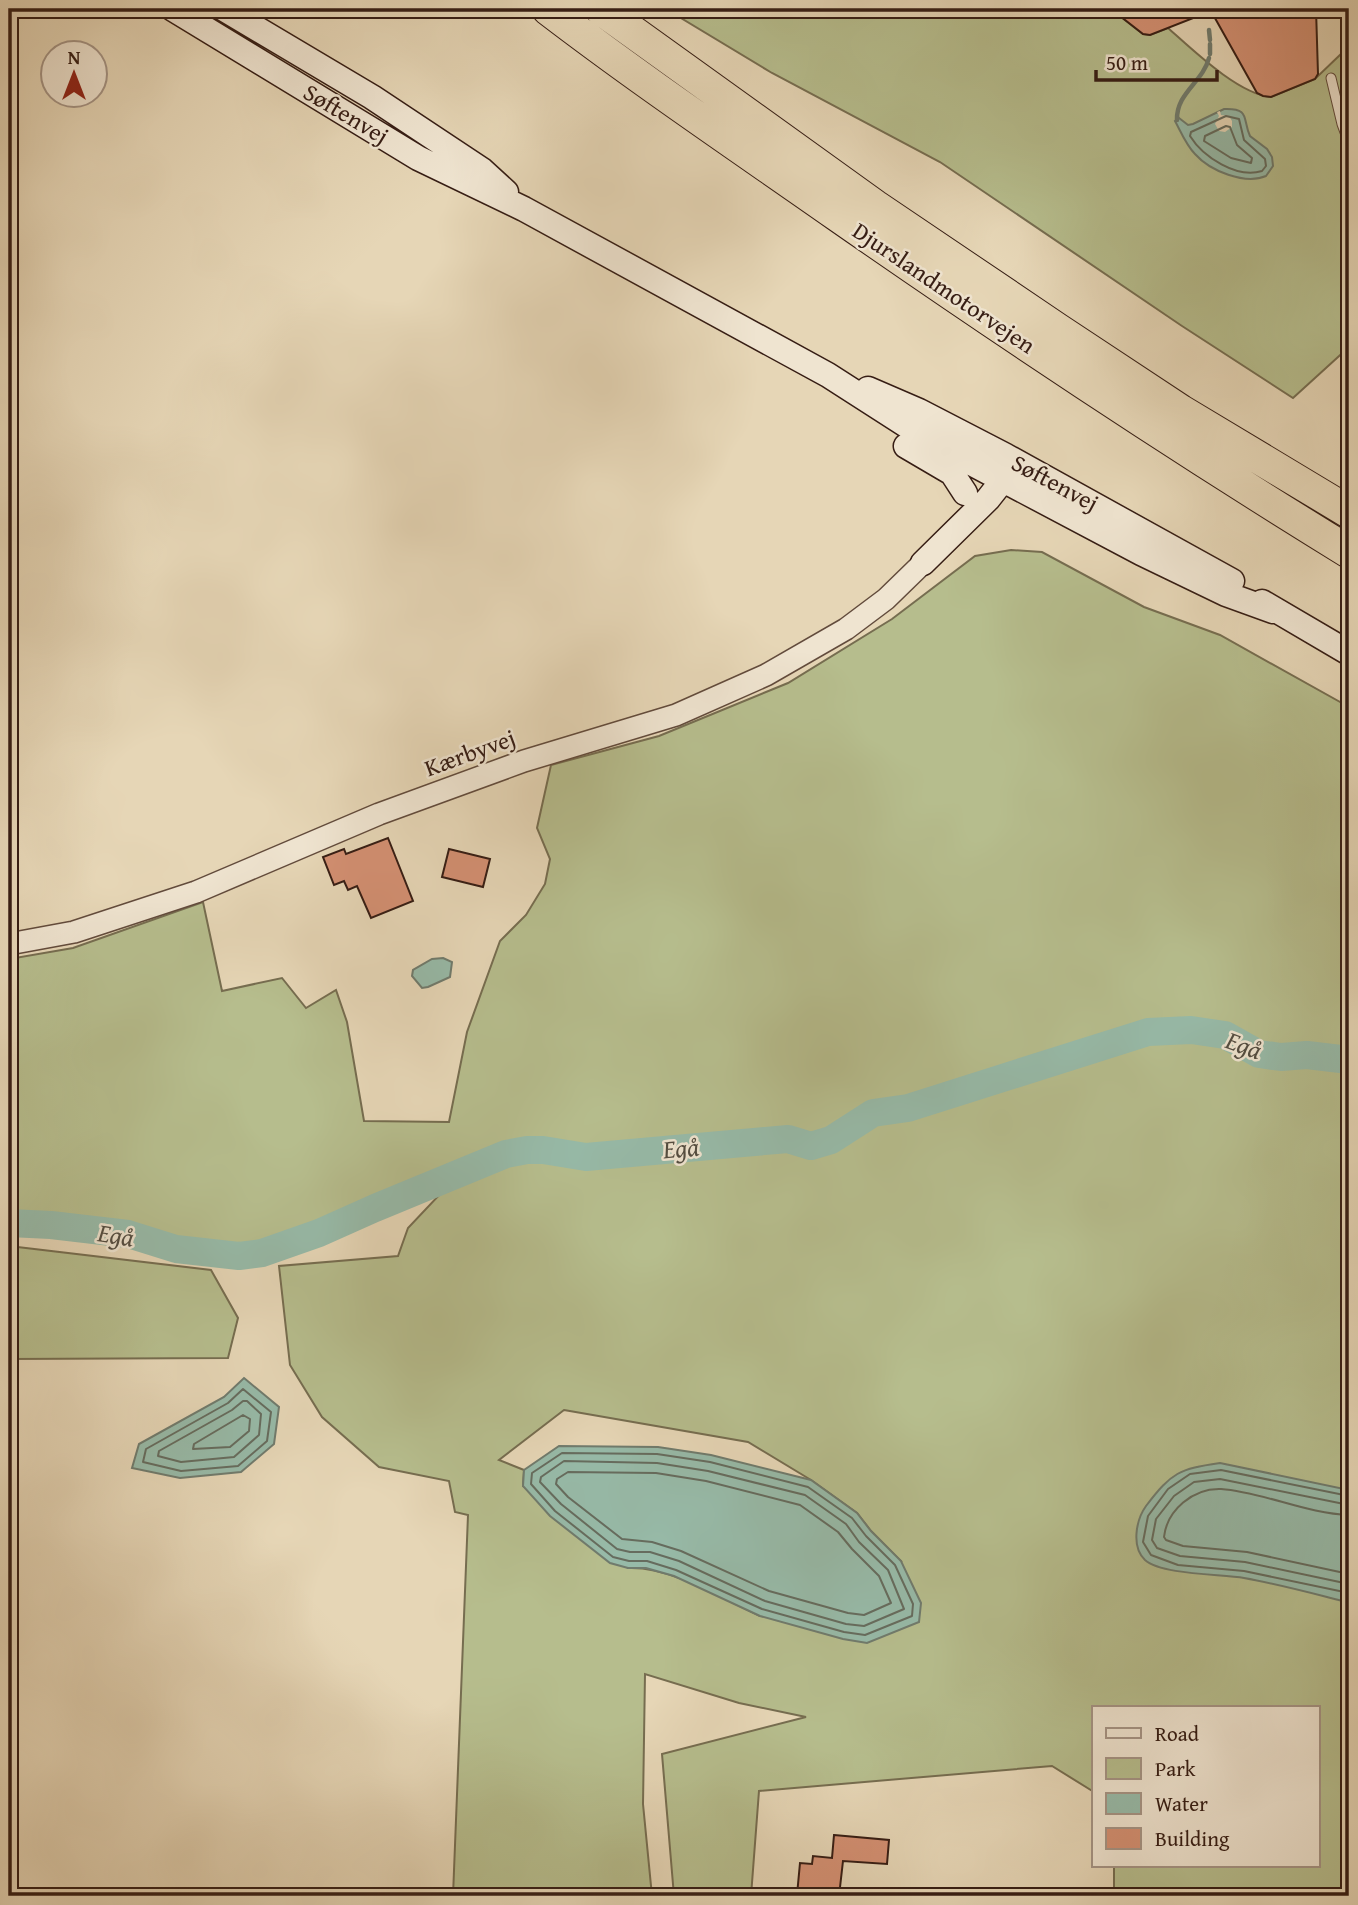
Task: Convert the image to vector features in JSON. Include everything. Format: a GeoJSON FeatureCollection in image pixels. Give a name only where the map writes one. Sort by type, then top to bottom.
{"type":"FeatureCollection","features":[{"type":"Feature","properties":{"kind":"highway","name":"Djurslandmotorvejen"},"geometry":{"type":"LineString","coordinates":[[548,9],[720,134],[964,302],[1185,450],[1349,552]]}},
{"type":"Feature","properties":{"kind":"highway","name":"Djurslandmotorvejen"},"geometry":{"type":"LineString","coordinates":[[601,9],[875,206],[1068,337],[1181,411],[1349,512]]}},
{"type":"Feature","properties":{"kind":"highway"},"geometry":{"type":"LineString","coordinates":[[703,83],[1062,317],[1349,494]]}},
{"type":"Feature","properties":{"kind":"main road","name":"Søftenvej"},"geometry":{"type":"LineString","coordinates":[[173,9],[201,18],[418,158],[524,209],[828,375],[937,445],[997,468],[1230,579],[1273,611],[1349,653]]}},
{"type":"Feature","properties":{"kind":"main road","name":"Søftenvej"},"geometry":{"type":"LineString","coordinates":[[223,9],[372,97],[471,162],[524,209]]}},
{"type":"Feature","properties":{"kind":"main road","name":"Søftenvej"},"geometry":{"type":"LineString","coordinates":[[828,375],[880,393],[919,411],[997,468]]}},
{"type":"Feature","properties":{"kind":"main road"},"geometry":{"type":"LineString","coordinates":[[852,391],[882,427],[906,446],[952,474],[965,493]]}},
{"type":"Feature","properties":{"kind":"main road"},"geometry":{"type":"LineString","coordinates":[[923,564],[965,493],[997,468]]}},
{"type":"Feature","properties":{"kind":"main road"},"geometry":{"type":"LineString","coordinates":[[923,564],[988,499],[997,468]]}},
{"type":"Feature","properties":{"kind":"street","name":"Kærbyvej"},"geometry":{"type":"LineString","coordinates":[[9,944],[74,932],[196,892],[379,814],[524,761],[676,715],[766,675],[846,629],[886,599],[923,564]]}},
{"type":"Feature","properties":{"kind":"lane"},"geometry":{"type":"LineString","coordinates":[[1331,78],[1349,143]]}},
{"type":"Feature","properties":{"kind":"green space"},"geometry":{"type":"Polygon","coordinates":[[[666,9],[1111,9],[1143,34],[1150,35],[1168,28],[1230,80],[1258,94],[1271,97],[1315,79],[1342,53],[1349,61],[1349,347],[1293,398],[940,162],[772,73],[666,9]]]}},
{"type":"Feature","properties":{"kind":"green space"},"geometry":{"type":"Polygon","coordinates":[[[1011,550],[1042,552],[1144,607],[1220,635],[1349,707],[1349,1896],[1114,1896],[1114,1867],[1320,1867],[1320,1706],[1092,1706],[1092,1791],[1052,1766],[759,1791],[751,1896],[674,1896],[662,1754],[806,1717],[739,1703],[645,1674],[643,1804],[652,1896],[453,1896],[468,1515],[455,1512],[449,1481],[379,1467],[322,1417],[290,1365],[279,1266],[398,1256],[408,1228],[443,1191],[439,1177],[255,1251],[180,1244],[133,1229],[9,1216],[9,959],[73,948],[203,902],[222,991],[282,978],[306,1008],[336,990],[347,1022],[364,1121],[449,1122],[467,1032],[500,941],[526,915],[545,884],[550,859],[537,828],[551,765],[659,736],[788,683],[892,619],[975,556],[1011,550]],[[1204,1024],[1164,1033],[1191,1030],[1221,1034],[1204,1024]],[[564,1410],[499,1460],[524,1470],[523,1486],[628,1568],[661,1572],[678,1578],[760,1616],[901,1561],[857,1513],[811,1480],[748,1442],[564,1410]]]}},
{"type":"Feature","properties":{"kind":"green space"},"geometry":{"type":"Polygon","coordinates":[[[9,1246],[211,1270],[238,1318],[228,1358],[9,1359],[9,1246]]]}},
{"type":"Feature","properties":{"kind":"water"},"geometry":{"type":"Polygon","coordinates":[[[1224,109],[1242,113],[1250,136],[1267,149],[1273,166],[1266,176],[1248,179],[1228,175],[1209,166],[1186,143],[1175,121],[1179,118],[1188,125],[1193,124],[1224,109]]]}},
{"type":"Feature","properties":{"kind":"water"},"geometry":{"type":"Polygon","coordinates":[[[443,958],[452,962],[450,977],[422,988],[412,976],[413,970],[432,959],[443,958]]]}},
{"type":"Feature","properties":{"kind":"water"},"geometry":{"type":"Polygon","coordinates":[[[244,1378],[279,1407],[274,1444],[241,1472],[180,1478],[132,1468],[139,1444],[224,1397],[244,1378]]]}},
{"type":"Feature","properties":{"kind":"water"},"geometry":{"type":"Polygon","coordinates":[[[559,1446],[658,1447],[711,1455],[811,1480],[857,1513],[901,1561],[921,1603],[919,1622],[867,1643],[843,1639],[760,1616],[674,1576],[646,1568],[628,1568],[610,1563],[550,1516],[523,1486],[524,1470],[559,1446]]]}},
{"type":"Feature","properties":{"kind":"water"},"geometry":{"type":"Polygon","coordinates":[[[1220,1463],[1349,1490],[1349,1600],[1343,1601],[1244,1578],[1164,1569],[1145,1560],[1138,1548],[1136,1533],[1146,1506],[1177,1474],[1195,1467],[1220,1463]]]}},
{"type":"Feature","properties":{"kind":"pier"},"geometry":{"type":"Polygon","coordinates":[[[1220,111],[1221,115],[1229,116],[1232,121],[1232,127],[1225,132],[1219,131],[1215,124],[1219,116],[1217,112],[1220,111]]]}},
{"type":"Feature","properties":{"kind":"building"},"geometry":{"type":"Polygon","coordinates":[[[1111,9],[1316,9],[1318,74],[1315,79],[1271,97],[1263,96],[1257,93],[1211,11],[1150,35],[1143,34],[1111,9]]]}},
{"type":"Feature","properties":{"kind":"building"},"geometry":{"type":"Polygon","coordinates":[[[388,838],[413,901],[371,918],[357,886],[348,890],[344,881],[334,885],[323,857],[344,849],[346,854],[388,838]]]}},
{"type":"Feature","properties":{"kind":"building"},"geometry":{"type":"Polygon","coordinates":[[[449,849],[490,859],[483,887],[442,877],[449,849]]]}},
{"type":"Feature","properties":{"kind":"building"},"geometry":{"type":"Polygon","coordinates":[[[834,1835],[889,1840],[887,1864],[843,1861],[839,1896],[797,1895],[800,1863],[812,1864],[813,1856],[832,1858],[834,1835]]]}},
{"type":"Feature","properties":{"kind":"waterway"},"geometry":{"type":"LineString","coordinates":[[1209,30],[1210,40]]}},
{"type":"Feature","properties":{"kind":"waterway"},"geometry":{"type":"LineString","coordinates":[[1210,44],[1210,54]]}},
{"type":"Feature","properties":{"kind":"waterway"},"geometry":{"type":"LineString","coordinates":[[1177,120],[1181,102],[1209,58]]}},
{"type":"Feature","properties":{"kind":"waterway","name":"Egå"},"geometry":{"type":"LineString","coordinates":[[9,1223],[128,1234],[176,1249],[239,1256],[262,1253],[319,1233],[506,1154],[543,1150],[586,1157],[788,1139],[811,1146],[831,1140],[873,1113],[908,1108],[1148,1032],[1191,1030],[1225,1035],[1259,1054],[1281,1057],[1307,1055],[1349,1060]]}}]}
